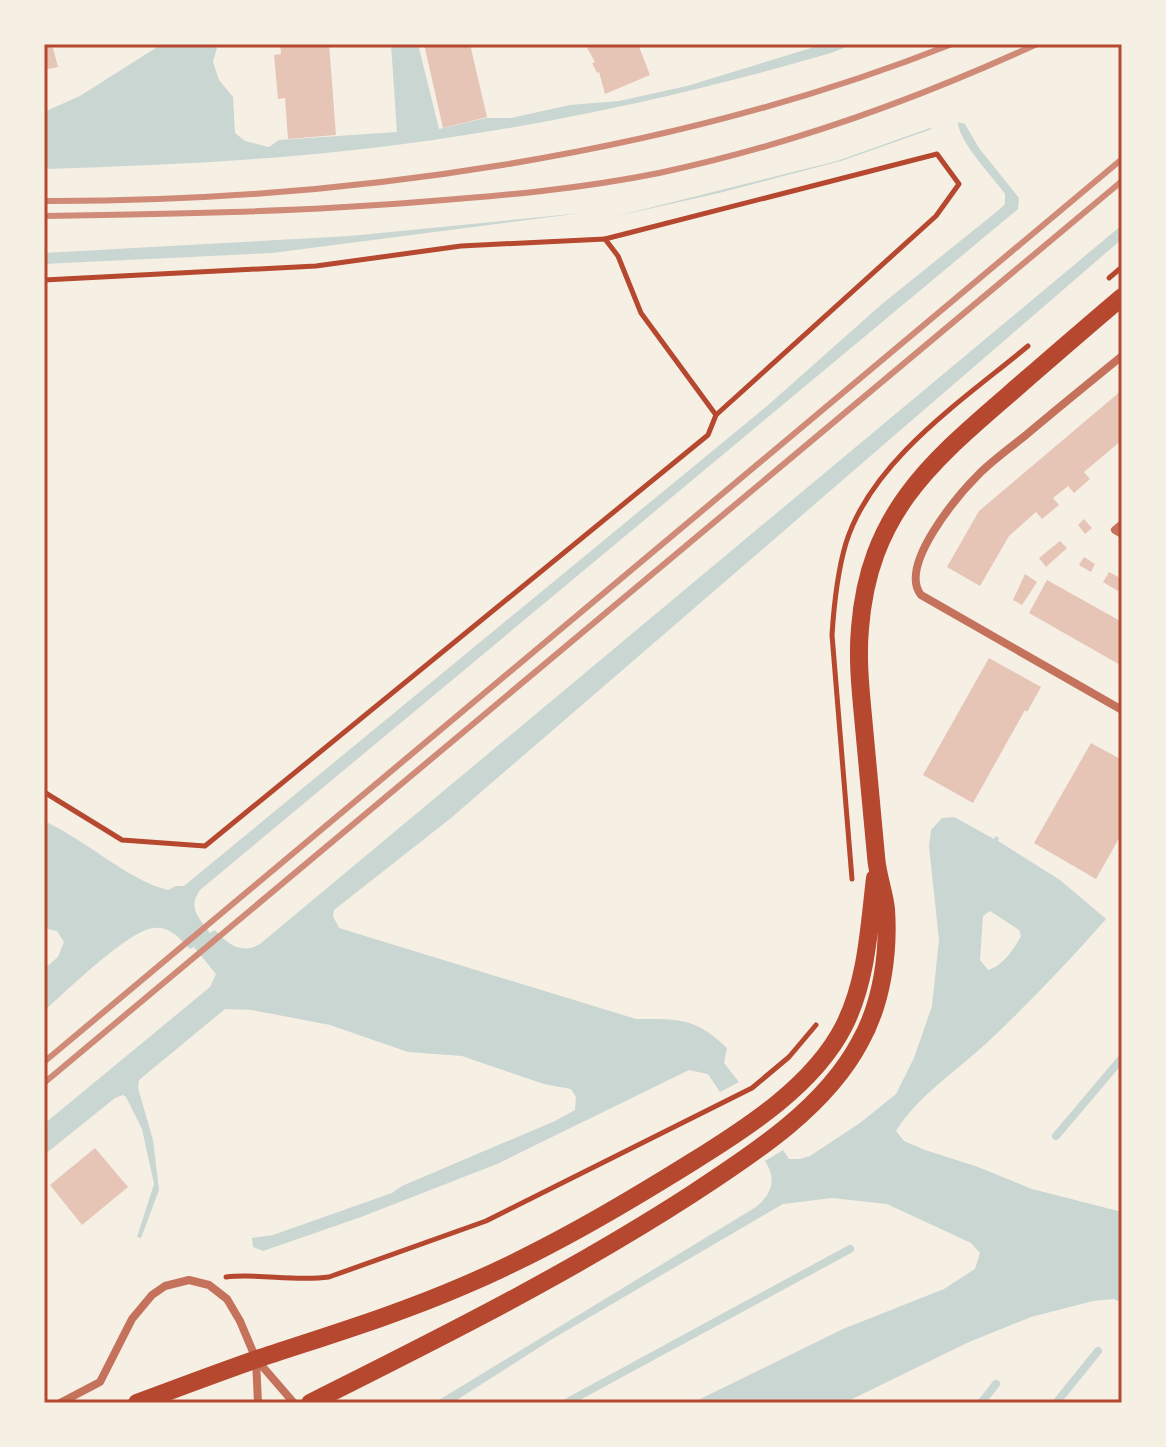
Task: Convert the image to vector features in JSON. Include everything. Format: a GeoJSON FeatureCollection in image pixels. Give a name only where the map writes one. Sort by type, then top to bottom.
{"type":"FeatureCollection","features":[{"type":"Feature","properties":{"kind":"main road"},"geometry":{"type":"LineString","coordinates":[[310,1403],[483,1316],[637,1229],[740,1162],[819,1097],[848,1063],[872,1014],[880,990],[886,953],[886,906],[877,866],[862,707],[860,629],[869,577],[887,528],[900,503],[921,475],[952,443],[1122,297]]}},
{"type":"Feature","properties":{"kind":"main road"},"geometry":{"type":"LineString","coordinates":[[137,1403],[462,1286],[622,1205],[773,1108],[795,1088],[843,1027],[859,990],[877,866]]}},
{"type":"Feature","properties":{"kind":"street"},"geometry":{"type":"LineString","coordinates":[[1122,356],[981,471],[938,524],[915,575],[915,588],[921,595],[1122,710]]}},
{"type":"Feature","properties":{"kind":"street"},"geometry":{"type":"LineString","coordinates":[[1122,524],[1115,530],[1122,534]]}},
{"type":"Feature","properties":{"kind":"street"},"geometry":{"type":"LineString","coordinates":[[60,1403],[100,1382],[132,1319],[152,1295],[165,1286],[189,1280],[209,1285],[227,1299],[256,1359],[294,1403]]}},
{"type":"Feature","properties":{"kind":"street"},"geometry":{"type":"LineString","coordinates":[[256,1359],[258,1403]]}},
{"type":"Feature","properties":{"kind":"path"},"geometry":{"type":"LineString","coordinates":[[44,280],[301,267],[461,246],[605,239],[937,154],[959,184],[936,216],[716,415],[708,435],[205,846],[122,840],[44,792]]}},
{"type":"Feature","properties":{"kind":"path"},"geometry":{"type":"LineString","coordinates":[[605,239],[618,256],[641,313],[716,415]]}},
{"type":"Feature","properties":{"kind":"path"},"geometry":{"type":"LineString","coordinates":[[1098,287],[1122,267]]}},
{"type":"Feature","properties":{"kind":"path"},"geometry":{"type":"LineString","coordinates":[[853,893],[832,635],[836,592],[846,544],[865,501],[894,461],[1038,337]]}},
{"type":"Feature","properties":{"kind":"path"},"geometry":{"type":"LineString","coordinates":[[189,1280],[243,1275],[309,1280],[329,1277],[486,1221],[752,1088],[789,1057],[820,1019]]}},
{"type":"Feature","properties":{"kind":"shaded area"},"geometry":{"type":"Polygon","coordinates":[[[162,44],[218,44],[213,62],[219,80],[233,97],[235,133],[245,141],[269,147],[279,140],[397,132],[391,44],[418,44],[439,129],[486,118],[511,118],[570,105],[619,101],[687,86],[824,44],[854,44],[701,88],[504,129],[371,148],[271,158],[44,169],[44,112],[80,96],[162,44]]]}},
{"type":"Feature","properties":{"kind":"shaded area"},"geometry":{"type":"Polygon","coordinates":[[[958,122],[965,124],[979,148],[1019,198],[1018,209],[196,896],[196,913],[210,933],[215,930],[240,948],[260,944],[1122,225],[1122,239],[451,818],[334,910],[333,916],[339,928],[636,1019],[675,1020],[695,1025],[727,1048],[724,1063],[739,1082],[720,1092],[708,1074],[689,1070],[497,1164],[263,1251],[253,1247],[252,1238],[273,1235],[392,1193],[555,1121],[575,1110],[576,1097],[571,1089],[544,1084],[462,1056],[408,1052],[330,1025],[252,1010],[225,1009],[139,1080],[138,1088],[153,1140],[159,1190],[141,1238],[137,1237],[154,1184],[142,1129],[126,1097],[115,1098],[44,1155],[44,1124],[210,987],[216,974],[194,947],[190,949],[170,931],[154,928],[143,931],[114,950],[44,1011],[44,969],[58,957],[64,942],[57,931],[44,928],[44,821],[137,878],[168,890],[184,886],[767,406],[882,304],[1000,209],[1005,204],[1005,194],[970,149],[958,122]]]}},
{"type":"Feature","properties":{"kind":"shaded area"},"geometry":{"type":"Polygon","coordinates":[[[930,128],[841,161],[613,217],[837,161],[930,128]]]}},
{"type":"Feature","properties":{"kind":"shaded area"},"geometry":{"type":"Polygon","coordinates":[[[582,213],[272,253],[44,264],[44,253],[350,236],[582,213]]]}},
{"type":"Feature","properties":{"kind":"shaded area"},"geometry":{"type":"Polygon","coordinates":[[[954,817],[994,839],[996,836],[998,841],[1060,880],[1106,919],[1007,1024],[917,1105],[896,1131],[904,1141],[925,1150],[1032,1189],[1122,1212],[1122,1303],[1114,1299],[1093,1301],[1031,1317],[969,1342],[844,1403],[692,1403],[843,1329],[944,1289],[975,1269],[980,1253],[971,1243],[887,1204],[832,1198],[783,1204],[554,1338],[452,1403],[434,1403],[756,1207],[771,1186],[771,1174],[765,1161],[783,1150],[789,1159],[810,1156],[860,1123],[896,1094],[914,1058],[932,1006],[939,940],[929,846],[931,830],[942,818],[954,817]],[[990,911],[983,916],[980,960],[988,970],[1003,961],[1011,951],[1021,936],[1019,930],[990,911]]]}},
{"type":"Feature","properties":{"kind":"building"},"geometry":{"type":"Polygon","coordinates":[[[44,44],[52,44],[58,67],[44,70],[44,44]]]}},
{"type":"Feature","properties":{"kind":"building"},"geometry":{"type":"Polygon","coordinates":[[[280,44],[329,44],[336,135],[288,139],[285,98],[278,99],[274,55],[281,54],[280,44]]]}},
{"type":"Feature","properties":{"kind":"building"},"geometry":{"type":"Polygon","coordinates":[[[424,44],[470,44],[487,117],[443,128],[424,44]]]}},
{"type":"Feature","properties":{"kind":"building"},"geometry":{"type":"Polygon","coordinates":[[[585,44],[638,44],[650,75],[605,94],[599,72],[592,63],[595,62],[585,44]]]}},
{"type":"Feature","properties":{"kind":"building"},"geometry":{"type":"Polygon","coordinates":[[[1122,390],[1122,440],[1084,472],[1090,479],[1074,493],[1068,486],[1053,498],[1059,505],[1042,519],[1036,512],[1009,536],[980,586],[947,567],[979,511],[1122,390]]]}},
{"type":"Feature","properties":{"kind":"building"},"geometry":{"type":"Polygon","coordinates":[[[1084,519],[1092,528],[1085,534],[1078,525],[1084,519]]]}},
{"type":"Feature","properties":{"kind":"building"},"geometry":{"type":"Polygon","coordinates":[[[1060,541],[1067,548],[1046,567],[1039,558],[1060,541]]]}},
{"type":"Feature","properties":{"kind":"building"},"geometry":{"type":"Polygon","coordinates":[[[1084,557],[1095,564],[1091,572],[1079,565],[1084,557]]]}},
{"type":"Feature","properties":{"kind":"building"},"geometry":{"type":"Polygon","coordinates":[[[1109,572],[1122,579],[1118,591],[1103,582],[1109,572]]]}},
{"type":"Feature","properties":{"kind":"building"},"geometry":{"type":"Polygon","coordinates":[[[1025,574],[1037,582],[1022,605],[1013,600],[1025,574]]]}},
{"type":"Feature","properties":{"kind":"building"},"geometry":{"type":"Polygon","coordinates":[[[1047,580],[1122,622],[1122,666],[1029,613],[1047,580]]]}},
{"type":"Feature","properties":{"kind":"building"},"geometry":{"type":"Polygon","coordinates":[[[989,658],[1041,687],[973,803],[923,775],[989,658]]]}},
{"type":"Feature","properties":{"kind":"building"},"geometry":{"type":"Polygon","coordinates":[[[1091,743],[1122,760],[1122,833],[1096,879],[1034,843],[1091,743]]]}},
{"type":"Feature","properties":{"kind":"building"},"geometry":{"type":"Polygon","coordinates":[[[95,1148],[128,1187],[82,1225],[50,1185],[95,1148]]]}},
{"type":"Feature","properties":{"kind":"waterway"},"geometry":{"type":"LineString","coordinates":[[1056,1136],[1122,1058]]}},
{"type":"Feature","properties":{"kind":"waterway"},"geometry":{"type":"LineString","coordinates":[[566,1403],[850,1249]]}},
{"type":"Feature","properties":{"kind":"waterway"},"geometry":{"type":"LineString","coordinates":[[1056,1403],[1098,1351]]}},
{"type":"Feature","properties":{"kind":"waterway"},"geometry":{"type":"LineString","coordinates":[[981,1403],[996,1384]]}},
{"type":"Feature","properties":{"kind":"railway"},"geometry":{"type":"LineString","coordinates":[[44,201],[157,199],[273,192],[389,181],[506,164],[621,143],[734,116],[845,83],[952,44]]}},
{"type":"Feature","properties":{"kind":"railway"},"geometry":{"type":"LineString","coordinates":[[44,216],[372,205],[570,188],[629,179],[708,162],[804,135],[899,102],[1037,44]]}},
{"type":"Feature","properties":{"kind":"railway"},"geometry":{"type":"LineString","coordinates":[[44,1062],[1122,159]]}},
{"type":"Feature","properties":{"kind":"railway"},"geometry":{"type":"LineString","coordinates":[[44,1083],[1122,181]]}}]}
